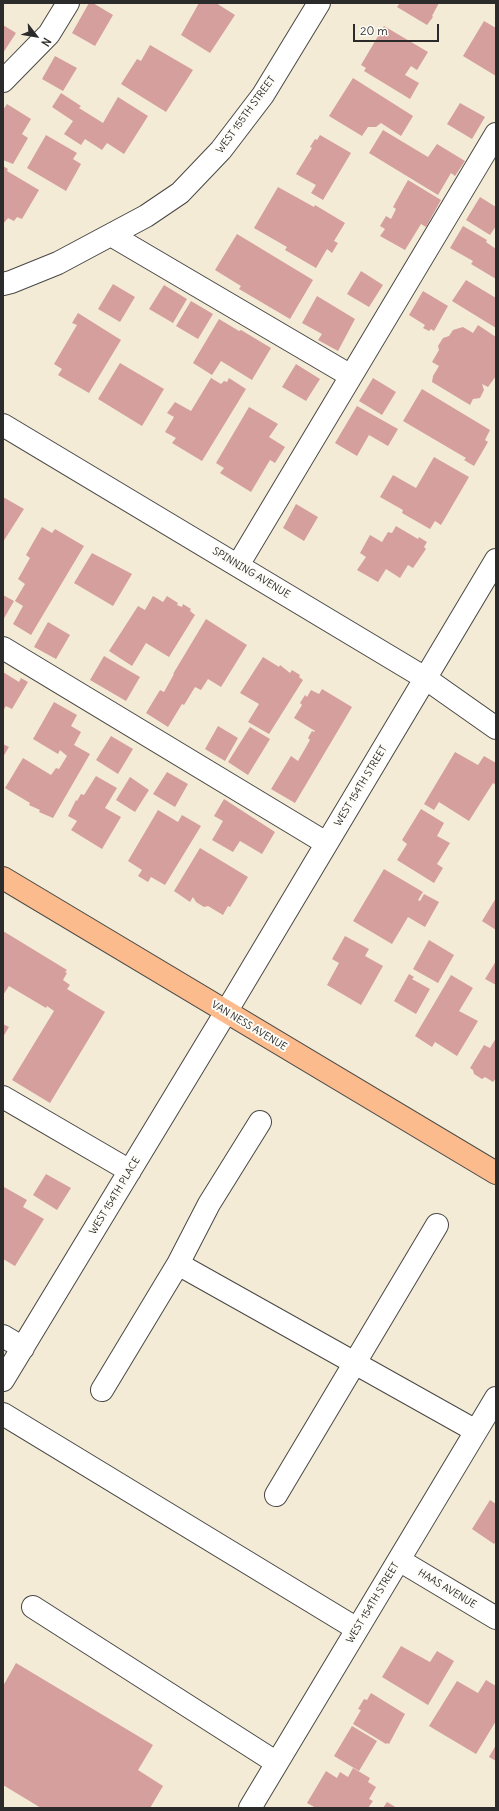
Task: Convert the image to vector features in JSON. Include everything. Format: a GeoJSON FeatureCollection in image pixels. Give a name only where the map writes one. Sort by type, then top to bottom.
{"type":"FeatureCollection","features":[{"type":"Feature","properties":{"kind":"main road","name":"VAN NESS AVENUE"},"geometry":{"type":"LineString","coordinates":[[3,879],[496,1173]]}},
{"type":"Feature","properties":{"kind":"street"},"geometry":{"type":"LineString","coordinates":[[3,81],[49,34],[68,3]]}},
{"type":"Feature","properties":{"kind":"street","name":"WEST 155TH STREET"},"geometry":{"type":"LineString","coordinates":[[3,284],[58,263],[146,216],[180,193],[221,150],[263,94],[319,3]]}},
{"type":"Feature","properties":{"kind":"street"},"geometry":{"type":"LineString","coordinates":[[238,565],[496,134]]}},
{"type":"Feature","properties":{"kind":"street"},"geometry":{"type":"LineString","coordinates":[[111,235],[350,376]]}},
{"type":"Feature","properties":{"kind":"street","name":"SPINNING AVENUE"},"geometry":{"type":"LineString","coordinates":[[3,425],[425,678],[496,728]]}},
{"type":"Feature","properties":{"kind":"street","name":"WEST 154TH STREET"},"geometry":{"type":"LineString","coordinates":[[226,1012],[496,560]]}},
{"type":"Feature","properties":{"kind":"street"},"geometry":{"type":"LineString","coordinates":[[3,648],[326,843]]}},
{"type":"Feature","properties":{"kind":"street","name":"WEST 154TH PLACE"},"geometry":{"type":"LineString","coordinates":[[3,1380],[226,1012]]}},
{"type":"Feature","properties":{"kind":"street"},"geometry":{"type":"LineString","coordinates":[[3,1097],[130,1171]]}},
{"type":"Feature","properties":{"kind":"street"},"geometry":{"type":"LineString","coordinates":[[102,1390],[178,1264],[209,1204],[260,1122]]}},
{"type":"Feature","properties":{"kind":"street"},"geometry":{"type":"LineString","coordinates":[[276,1495],[437,1225]]}},
{"type":"Feature","properties":{"kind":"street"},"geometry":{"type":"LineString","coordinates":[[178,1264],[476,1431]]}},
{"type":"Feature","properties":{"kind":"street"},"geometry":{"type":"LineString","coordinates":[[3,1336],[23,1348]]}},
{"type":"Feature","properties":{"kind":"street","name":"WEST 154TH STREET"},"geometry":{"type":"LineString","coordinates":[[250,1808],[476,1431],[495,1402]]}},
{"type":"Feature","properties":{"kind":"street"},"geometry":{"type":"LineString","coordinates":[[3,1414],[357,1630]]}},
{"type":"Feature","properties":{"kind":"street","name":"HAAS AVENUE"},"geometry":{"type":"LineString","coordinates":[[399,1560],[496,1618]]}},
{"type":"Feature","properties":{"kind":"street"},"geometry":{"type":"LineString","coordinates":[[33,1607],[277,1763]]}},
{"type":"Feature","properties":{"kind":"building"},"geometry":{"type":"Polygon","coordinates":[[[89,3],[93,3],[113,15],[95,46],[72,33],[89,3]]]}},
{"type":"Feature","properties":{"kind":"building"},"geometry":{"type":"Polygon","coordinates":[[[199,3],[216,3],[235,15],[210,53],[181,35],[199,3]]]}},
{"type":"Feature","properties":{"kind":"building"},"geometry":{"type":"Polygon","coordinates":[[[400,3],[439,3],[432,16],[433,17],[427,25],[397,7],[400,3]]]}},
{"type":"Feature","properties":{"kind":"building"},"geometry":{"type":"Polygon","coordinates":[[[484,21],[496,28],[496,76],[463,56],[484,21]]]}},
{"type":"Feature","properties":{"kind":"building"},"geometry":{"type":"Polygon","coordinates":[[[3,25],[16,33],[3,53],[3,25]]]}},
{"type":"Feature","properties":{"kind":"building"},"geometry":{"type":"Polygon","coordinates":[[[384,26],[428,52],[417,70],[411,66],[405,75],[419,83],[410,99],[364,71],[366,68],[361,65],[384,26]]]}},
{"type":"Feature","properties":{"kind":"building"},"geometry":{"type":"Polygon","coordinates":[[[150,45],[193,70],[166,112],[121,84],[137,59],[141,61],[150,45]]]}},
{"type":"Feature","properties":{"kind":"building"},"geometry":{"type":"Polygon","coordinates":[[[55,56],[77,68],[63,91],[42,79],[55,56]]]}},
{"type":"Feature","properties":{"kind":"building"},"geometry":{"type":"Polygon","coordinates":[[[353,78],[413,116],[401,136],[381,123],[376,127],[368,127],[362,136],[329,116],[353,78]]]}},
{"type":"Feature","properties":{"kind":"building"},"geometry":{"type":"Polygon","coordinates":[[[61,93],[81,106],[79,108],[103,123],[118,97],[148,116],[124,154],[107,143],[102,150],[85,139],[81,145],[64,134],[73,121],[52,107],[61,93]]]}},
{"type":"Feature","properties":{"kind":"building"},"geometry":{"type":"Polygon","coordinates":[[[460,103],[485,117],[472,139],[447,124],[460,103]]]}},
{"type":"Feature","properties":{"kind":"building"},"geometry":{"type":"Polygon","coordinates":[[[7,104],[31,119],[22,134],[28,138],[13,164],[3,160],[3,110],[7,104]]]}},
{"type":"Feature","properties":{"kind":"building"},"geometry":{"type":"Polygon","coordinates":[[[383,130],[428,157],[437,144],[465,161],[455,176],[451,173],[438,195],[369,153],[383,130]]]}},
{"type":"Feature","properties":{"kind":"building"},"geometry":{"type":"Polygon","coordinates":[[[46,135],[77,153],[73,159],[81,164],[66,191],[27,168],[46,135]]]}},
{"type":"Feature","properties":{"kind":"building"},"geometry":{"type":"Polygon","coordinates":[[[320,135],[351,153],[323,200],[311,193],[316,185],[296,174],[312,148],[310,147],[315,139],[317,140],[320,135]]]}},
{"type":"Feature","properties":{"kind":"building"},"geometry":{"type":"Polygon","coordinates":[[[3,166],[8,169],[7,171],[39,190],[22,219],[17,217],[14,221],[8,218],[3,224],[3,166]]]}},
{"type":"Feature","properties":{"kind":"building"},"geometry":{"type":"Polygon","coordinates":[[[408,180],[441,200],[426,227],[421,224],[405,250],[380,236],[385,229],[380,226],[386,216],[391,219],[396,209],[393,207],[408,180]]]}},
{"type":"Feature","properties":{"kind":"building"},"geometry":{"type":"Polygon","coordinates":[[[278,187],[314,207],[315,205],[345,223],[334,241],[338,243],[332,253],[327,249],[316,268],[285,250],[287,247],[254,228],[278,187]]]}},
{"type":"Feature","properties":{"kind":"building"},"geometry":{"type":"Polygon","coordinates":[[[480,197],[496,207],[496,226],[490,235],[466,220],[480,197]]]}},
{"type":"Feature","properties":{"kind":"building"},"geometry":{"type":"Polygon","coordinates":[[[463,226],[487,240],[486,242],[496,249],[496,279],[471,264],[473,261],[450,248],[463,226]]]}},
{"type":"Feature","properties":{"kind":"building"},"geometry":{"type":"Polygon","coordinates":[[[237,234],[313,280],[290,319],[239,289],[241,286],[215,270],[237,234]]]}},
{"type":"Feature","properties":{"kind":"building"},"geometry":{"type":"Polygon","coordinates":[[[361,271],[383,285],[369,307],[347,294],[361,271]]]}},
{"type":"Feature","properties":{"kind":"building"},"geometry":{"type":"Polygon","coordinates":[[[466,280],[496,298],[496,328],[452,301],[466,280]]]}},
{"type":"Feature","properties":{"kind":"building"},"geometry":{"type":"Polygon","coordinates":[[[113,284],[135,297],[120,322],[98,309],[113,284]]]}},
{"type":"Feature","properties":{"kind":"building"},"geometry":{"type":"Polygon","coordinates":[[[164,285],[187,299],[173,323],[149,309],[164,285]]]}},
{"type":"Feature","properties":{"kind":"building"},"geometry":{"type":"Polygon","coordinates":[[[423,291],[448,306],[434,331],[431,329],[429,331],[423,328],[425,325],[409,315],[423,291]]]}},
{"type":"Feature","properties":{"kind":"building"},"geometry":{"type":"Polygon","coordinates":[[[317,296],[355,319],[338,351],[318,340],[322,334],[302,323],[317,296]]]}},
{"type":"Feature","properties":{"kind":"building"},"geometry":{"type":"Polygon","coordinates":[[[191,301],[213,314],[198,339],[176,326],[191,301]]]}},
{"type":"Feature","properties":{"kind":"building"},"geometry":{"type":"Polygon","coordinates":[[[78,313],[121,340],[89,393],[58,375],[62,369],[54,364],[77,325],[72,323],[78,313]]]}},
{"type":"Feature","properties":{"kind":"building"},"geometry":{"type":"Polygon","coordinates":[[[219,319],[271,348],[252,380],[221,361],[212,375],[193,363],[219,319]]]}},
{"type":"Feature","properties":{"kind":"building"},"geometry":{"type":"Polygon","coordinates":[[[478,325],[496,337],[496,376],[488,387],[482,384],[484,390],[480,398],[473,399],[470,405],[432,382],[433,376],[439,366],[432,362],[439,350],[438,346],[443,338],[449,336],[453,330],[463,327],[473,333],[478,325]]]}},
{"type":"Feature","properties":{"kind":"building"},"geometry":{"type":"Polygon","coordinates":[[[120,363],[164,389],[142,426],[98,399],[120,363]]]}},
{"type":"Feature","properties":{"kind":"building"},"geometry":{"type":"Polygon","coordinates":[[[296,364],[320,379],[306,401],[282,387],[296,364]]]}},
{"type":"Feature","properties":{"kind":"building"},"geometry":{"type":"Polygon","coordinates":[[[211,378],[221,384],[224,381],[227,382],[229,378],[246,389],[202,461],[172,443],[176,438],[165,432],[174,417],[167,413],[175,402],[191,411],[211,378]]]}},
{"type":"Feature","properties":{"kind":"building"},"geometry":{"type":"Polygon","coordinates":[[[373,378],[396,392],[382,415],[359,401],[373,378]]]}},
{"type":"Feature","properties":{"kind":"building"},"geometry":{"type":"Polygon","coordinates":[[[422,389],[490,430],[485,440],[488,442],[474,466],[464,460],[466,458],[403,421],[422,389]]]}},
{"type":"Feature","properties":{"kind":"building"},"geometry":{"type":"Polygon","coordinates":[[[357,406],[398,429],[388,446],[369,435],[357,456],[335,443],[357,406]]]}},
{"type":"Feature","properties":{"kind":"building"},"geometry":{"type":"Polygon","coordinates":[[[249,407],[278,424],[269,437],[285,447],[275,463],[270,460],[251,492],[220,473],[224,468],[216,463],[249,407]]]}},
{"type":"Feature","properties":{"kind":"building"},"geometry":{"type":"Polygon","coordinates":[[[434,457],[469,477],[441,525],[435,521],[430,529],[402,513],[403,510],[380,497],[393,475],[416,488],[434,457]]]}},
{"type":"Feature","properties":{"kind":"building"},"geometry":{"type":"Polygon","coordinates":[[[3,497],[24,509],[3,542],[3,497]]]}},
{"type":"Feature","properties":{"kind":"building"},"geometry":{"type":"Polygon","coordinates":[[[296,504],[318,517],[304,541],[283,528],[296,504]]]}},
{"type":"Feature","properties":{"kind":"building"},"geometry":{"type":"Polygon","coordinates":[[[396,526],[418,539],[419,537],[427,542],[424,547],[426,549],[413,568],[408,565],[400,578],[386,569],[378,582],[357,570],[366,557],[360,553],[370,535],[382,542],[388,532],[392,533],[396,526]]]}},
{"type":"Feature","properties":{"kind":"building"},"geometry":{"type":"Polygon","coordinates":[[[42,527],[52,533],[55,529],[84,546],[31,635],[13,624],[23,606],[15,601],[25,584],[18,579],[30,558],[26,555],[42,527]]]}},
{"type":"Feature","properties":{"kind":"building"},"geometry":{"type":"Polygon","coordinates":[[[92,553],[132,574],[113,606],[74,583],[92,553]]]}},
{"type":"Feature","properties":{"kind":"building"},"geometry":{"type":"Polygon","coordinates":[[[3,595],[14,601],[3,620],[3,595]]]}},
{"type":"Feature","properties":{"kind":"building"},"geometry":{"type":"Polygon","coordinates":[[[153,596],[163,602],[167,596],[178,603],[177,605],[182,607],[183,604],[191,609],[190,611],[195,615],[169,657],[146,643],[132,666],[109,651],[138,606],[145,610],[153,596]]]}},
{"type":"Feature","properties":{"kind":"building"},"geometry":{"type":"Polygon","coordinates":[[[206,619],[247,645],[221,687],[208,679],[201,690],[195,687],[184,705],[182,704],[168,727],[146,713],[160,690],[164,692],[206,619]]]}},
{"type":"Feature","properties":{"kind":"building"},"geometry":{"type":"Polygon","coordinates":[[[48,622],[70,635],[56,659],[34,647],[48,622]]]}},
{"type":"Feature","properties":{"kind":"building"},"geometry":{"type":"Polygon","coordinates":[[[104,656],[140,677],[126,701],[90,680],[104,656]]]}},
{"type":"Feature","properties":{"kind":"building"},"geometry":{"type":"Polygon","coordinates":[[[263,657],[279,667],[280,665],[290,673],[292,670],[300,675],[299,677],[303,680],[269,734],[248,722],[259,704],[240,693],[263,657]]]}},
{"type":"Feature","properties":{"kind":"building"},"geometry":{"type":"Polygon","coordinates":[[[3,672],[19,682],[21,678],[28,682],[12,709],[6,706],[3,711],[3,672]]]}},
{"type":"Feature","properties":{"kind":"building"},"geometry":{"type":"Polygon","coordinates":[[[322,689],[352,707],[295,803],[271,789],[291,756],[298,761],[310,740],[308,738],[312,731],[315,731],[294,718],[302,705],[300,703],[305,695],[307,697],[311,690],[319,694],[322,689]]]}},
{"type":"Feature","properties":{"kind":"building"},"geometry":{"type":"Polygon","coordinates":[[[54,702],[77,715],[71,726],[81,732],[74,745],[90,754],[53,818],[39,812],[40,810],[29,805],[30,803],[5,788],[23,758],[51,775],[56,768],[59,769],[67,756],[60,750],[58,754],[33,739],[54,702]]]}},
{"type":"Feature","properties":{"kind":"building"},"geometry":{"type":"Polygon","coordinates":[[[218,726],[238,738],[225,761],[205,749],[218,726]]]}},
{"type":"Feature","properties":{"kind":"building"},"geometry":{"type":"Polygon","coordinates":[[[250,727],[270,739],[248,775],[228,762],[250,727]]]}},
{"type":"Feature","properties":{"kind":"building"},"geometry":{"type":"Polygon","coordinates":[[[111,736],[133,749],[118,774],[96,760],[111,736]]]}},
{"type":"Feature","properties":{"kind":"building"},"geometry":{"type":"Polygon","coordinates":[[[3,744],[9,747],[3,757],[3,744]]]}},
{"type":"Feature","properties":{"kind":"building"},"geometry":{"type":"Polygon","coordinates":[[[455,752],[478,765],[484,756],[496,763],[496,785],[493,783],[469,821],[439,802],[434,810],[424,804],[455,752]]]}},
{"type":"Feature","properties":{"kind":"building"},"geometry":{"type":"Polygon","coordinates":[[[167,772],[188,784],[175,807],[153,794],[167,772]]]}},
{"type":"Feature","properties":{"kind":"building"},"geometry":{"type":"Polygon","coordinates":[[[96,776],[117,788],[105,808],[121,817],[102,849],[71,830],[77,821],[68,816],[76,800],[77,801],[81,794],[84,795],[96,776]]]}},
{"type":"Feature","properties":{"kind":"building"},"geometry":{"type":"Polygon","coordinates":[[[130,777],[149,790],[135,812],[116,800],[130,777]]]}},
{"type":"Feature","properties":{"kind":"building"},"geometry":{"type":"Polygon","coordinates":[[[224,799],[275,832],[262,854],[240,841],[233,852],[212,840],[223,821],[214,816],[224,799]]]}},
{"type":"Feature","properties":{"kind":"building"},"geometry":{"type":"Polygon","coordinates":[[[421,809],[444,823],[437,836],[450,843],[437,864],[443,868],[434,883],[397,860],[407,844],[402,840],[421,809]]]}},
{"type":"Feature","properties":{"kind":"building"},"geometry":{"type":"Polygon","coordinates":[[[158,810],[178,822],[182,815],[201,826],[165,885],[151,877],[148,882],[138,876],[142,870],[128,861],[158,810]]]}},
{"type":"Feature","properties":{"kind":"building"},"geometry":{"type":"Polygon","coordinates":[[[200,848],[248,877],[230,907],[228,906],[223,915],[208,906],[204,907],[196,902],[193,897],[190,902],[174,891],[200,848]]]}},
{"type":"Feature","properties":{"kind":"building"},"geometry":{"type":"Polygon","coordinates":[[[384,869],[423,892],[418,900],[420,901],[424,894],[439,902],[425,927],[408,917],[392,944],[353,921],[384,869]]]}},
{"type":"Feature","properties":{"kind":"building"},"geometry":{"type":"Polygon","coordinates":[[[496,898],[496,930],[482,921],[496,898]]]}},
{"type":"Feature","properties":{"kind":"building"},"geometry":{"type":"Polygon","coordinates":[[[3,931],[67,970],[63,980],[70,985],[67,989],[105,1012],[50,1103],[12,1080],[54,1011],[47,1006],[46,1008],[9,986],[3,995],[3,931]]]}},
{"type":"Feature","properties":{"kind":"building"},"geometry":{"type":"Polygon","coordinates":[[[345,936],[369,949],[365,956],[383,966],[361,1005],[327,985],[339,963],[332,959],[345,936]]]}},
{"type":"Feature","properties":{"kind":"building"},"geometry":{"type":"Polygon","coordinates":[[[429,940],[454,955],[438,983],[413,969],[429,940]]]}},
{"type":"Feature","properties":{"kind":"building"},"geometry":{"type":"Polygon","coordinates":[[[496,961],[496,985],[485,979],[496,961]]]}},
{"type":"Feature","properties":{"kind":"building"},"geometry":{"type":"Polygon","coordinates":[[[409,974],[414,977],[412,979],[430,989],[416,1014],[394,1001],[409,974]]]}},
{"type":"Feature","properties":{"kind":"building"},"geometry":{"type":"Polygon","coordinates":[[[451,975],[473,988],[459,1011],[478,1021],[457,1056],[435,1042],[432,1047],[415,1036],[451,975]]]}},
{"type":"Feature","properties":{"kind":"building"},"geometry":{"type":"Polygon","coordinates":[[[3,1024],[9,1027],[3,1037],[3,1024]]]}},
{"type":"Feature","properties":{"kind":"building"},"geometry":{"type":"Polygon","coordinates":[[[496,1038],[496,1078],[493,1082],[485,1077],[482,1079],[474,1074],[473,1070],[470,1068],[484,1045],[490,1048],[496,1038]]]}},
{"type":"Feature","properties":{"kind":"building"},"geometry":{"type":"Polygon","coordinates":[[[46,1174],[71,1188],[57,1210],[33,1195],[46,1174]]]}},
{"type":"Feature","properties":{"kind":"building"},"geometry":{"type":"Polygon","coordinates":[[[4,1187],[27,1200],[23,1207],[44,1219],[15,1266],[3,1259],[4,1187]]]}},
{"type":"Feature","properties":{"kind":"building"},"geometry":{"type":"Polygon","coordinates":[[[490,1500],[496,1504],[496,1541],[494,1544],[472,1529],[490,1500]]]}},
{"type":"Feature","properties":{"kind":"building"},"geometry":{"type":"Polygon","coordinates":[[[401,1646],[430,1662],[437,1651],[454,1661],[428,1705],[382,1677],[401,1646]]]}},
{"type":"Feature","properties":{"kind":"building"},"geometry":{"type":"Polygon","coordinates":[[[16,1663],[153,1745],[138,1770],[163,1786],[150,1808],[41,1808],[3,1785],[3,1686],[16,1663]]]}},
{"type":"Feature","properties":{"kind":"building"},"geometry":{"type":"Polygon","coordinates":[[[486,1680],[496,1686],[496,1721],[476,1754],[429,1726],[457,1681],[478,1693],[486,1680]]]}},
{"type":"Feature","properties":{"kind":"building"},"geometry":{"type":"Polygon","coordinates":[[[371,1693],[405,1714],[389,1744],[386,1744],[353,1724],[361,1710],[358,1709],[364,1699],[367,1700],[371,1693]]]}},
{"type":"Feature","properties":{"kind":"building"},"geometry":{"type":"Polygon","coordinates":[[[352,1726],[377,1741],[359,1771],[334,1756],[352,1726]]]}},
{"type":"Feature","properties":{"kind":"building"},"geometry":{"type":"Polygon","coordinates":[[[496,1745],[496,1761],[489,1757],[496,1745]]]}},
{"type":"Feature","properties":{"kind":"building"},"geometry":{"type":"Polygon","coordinates":[[[353,1768],[370,1778],[368,1782],[376,1787],[369,1799],[373,1801],[368,1808],[316,1808],[307,1803],[326,1771],[337,1778],[340,1772],[348,1777],[353,1768]]]}},
{"type":"Feature","properties":{"kind":"building"},"geometry":{"type":"Polygon","coordinates":[[[387,1802],[397,1808],[383,1808],[387,1802]]]}}]}
